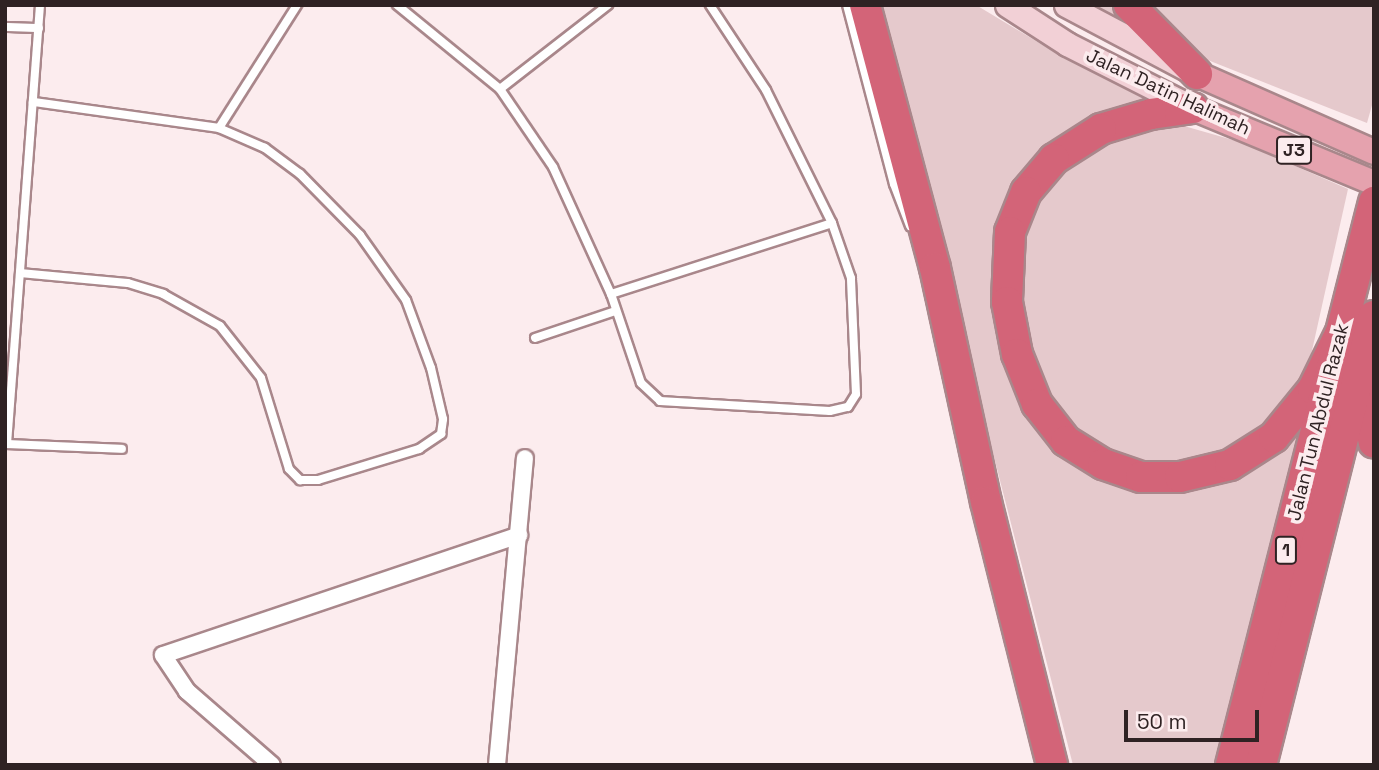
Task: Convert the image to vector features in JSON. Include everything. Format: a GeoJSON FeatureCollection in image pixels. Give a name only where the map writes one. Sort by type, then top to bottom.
{"type":"FeatureCollection","features":[{"type":"Feature","properties":{"kind":"highway"},"geometry":{"type":"LineString","coordinates":[[865,5],[935,268],[986,502],[1052,765]]}},
{"type":"Feature","properties":{"kind":"highway"},"geometry":{"type":"LineString","coordinates":[[1129,5],[1209,80]]}},
{"type":"Feature","properties":{"kind":"highway"},"geometry":{"type":"LineString","coordinates":[[1203,113],[1152,114],[1101,130],[1054,159],[1026,192],[1010,232],[1007,302],[1017,354],[1037,404],[1066,442],[1103,464],[1141,477],[1181,477],[1230,465],[1274,437],[1313,389],[1339,336]]}},
{"type":"Feature","properties":{"kind":"highway","name":"Jalan Tun Abdul Razak"},"geometry":{"type":"LineString","coordinates":[[1231,765],[1374,202]]}},
{"type":"Feature","properties":{"kind":"highway","name":"Jalan Tun Abdul Razak"},"geometry":{"type":"LineString","coordinates":[[1261,765],[1374,316]]}},
{"type":"Feature","properties":{"kind":"highway"},"geometry":{"type":"LineString","coordinates":[[1360,378],[1374,443]]}},
{"type":"Feature","properties":{"kind":"main road","name":"Jalan Datin Halimah"},"geometry":{"type":"LineString","coordinates":[[1007,5],[1067,44],[1203,113],[1374,183]]}},
{"type":"Feature","properties":{"kind":"main road","name":"Jalan Datin Halimah"},"geometry":{"type":"LineString","coordinates":[[1066,5],[1209,80],[1374,152]]}},
{"type":"Feature","properties":{"kind":"street"},"geometry":{"type":"LineString","coordinates":[[497,765],[525,458]]}},
{"type":"Feature","properties":{"kind":"street"},"geometry":{"type":"LineString","coordinates":[[272,765],[187,691],[163,655],[519,535]]}},
{"type":"Feature","properties":{"kind":"lane"},"geometry":{"type":"LineString","coordinates":[[40,5],[6,444],[122,449]]}},
{"type":"Feature","properties":{"kind":"lane"},"geometry":{"type":"LineString","coordinates":[[219,128],[297,5]]}},
{"type":"Feature","properties":{"kind":"lane"},"geometry":{"type":"LineString","coordinates":[[397,5],[500,89],[553,167],[611,294],[641,383],[660,401],[830,411],[848,407],[856,394],[851,278],[832,223],[766,90],[710,5]]}},
{"type":"Feature","properties":{"kind":"lane"},"geometry":{"type":"LineString","coordinates":[[500,89],[608,5]]}},
{"type":"Feature","properties":{"kind":"lane"},"geometry":{"type":"LineString","coordinates":[[847,5],[894,184],[913,233],[935,268]]}},
{"type":"Feature","properties":{"kind":"lane"},"geometry":{"type":"LineString","coordinates":[[5,27],[39,28]]}},
{"type":"Feature","properties":{"kind":"lane"},"geometry":{"type":"LineString","coordinates":[[20,273],[128,283],[163,294],[220,326],[261,378],[289,469],[300,480],[318,480],[419,449],[437,439],[443,419],[424,345],[388,269],[300,174],[265,148],[219,128],[33,102]]}},
{"type":"Feature","properties":{"kind":"lane"},"geometry":{"type":"LineString","coordinates":[[611,294],[832,223]]}},
{"type":"Feature","properties":{"kind":"lane"},"geometry":{"type":"LineString","coordinates":[[535,338],[615,311]]}},
{"type":"Feature","properties":{"kind":"shaded area"},"geometry":{"type":"Polygon","coordinates":[[[878,5],[976,5],[1051,50],[1160,101],[1117,109],[1075,127],[1035,160],[995,242],[993,267],[999,324],[1037,423],[1147,486],[1311,415],[1216,765],[1073,765],[878,5]]]}},
{"type":"Feature","properties":{"kind":"shaded area"},"geometry":{"type":"Polygon","coordinates":[[[1083,5],[1121,5],[1162,45],[1083,5]]]}},
{"type":"Feature","properties":{"kind":"shaded area"},"geometry":{"type":"Polygon","coordinates":[[[1143,5],[1374,5],[1374,98],[1367,123],[1195,55],[1143,5]]]}},
{"type":"Feature","properties":{"kind":"shaded area"},"geometry":{"type":"Polygon","coordinates":[[[1170,122],[1240,142],[1348,189],[1309,364],[1282,413],[1246,444],[1203,465],[1157,468],[1102,451],[1061,423],[1019,328],[1026,208],[1079,150],[1170,122]]]}}]}
